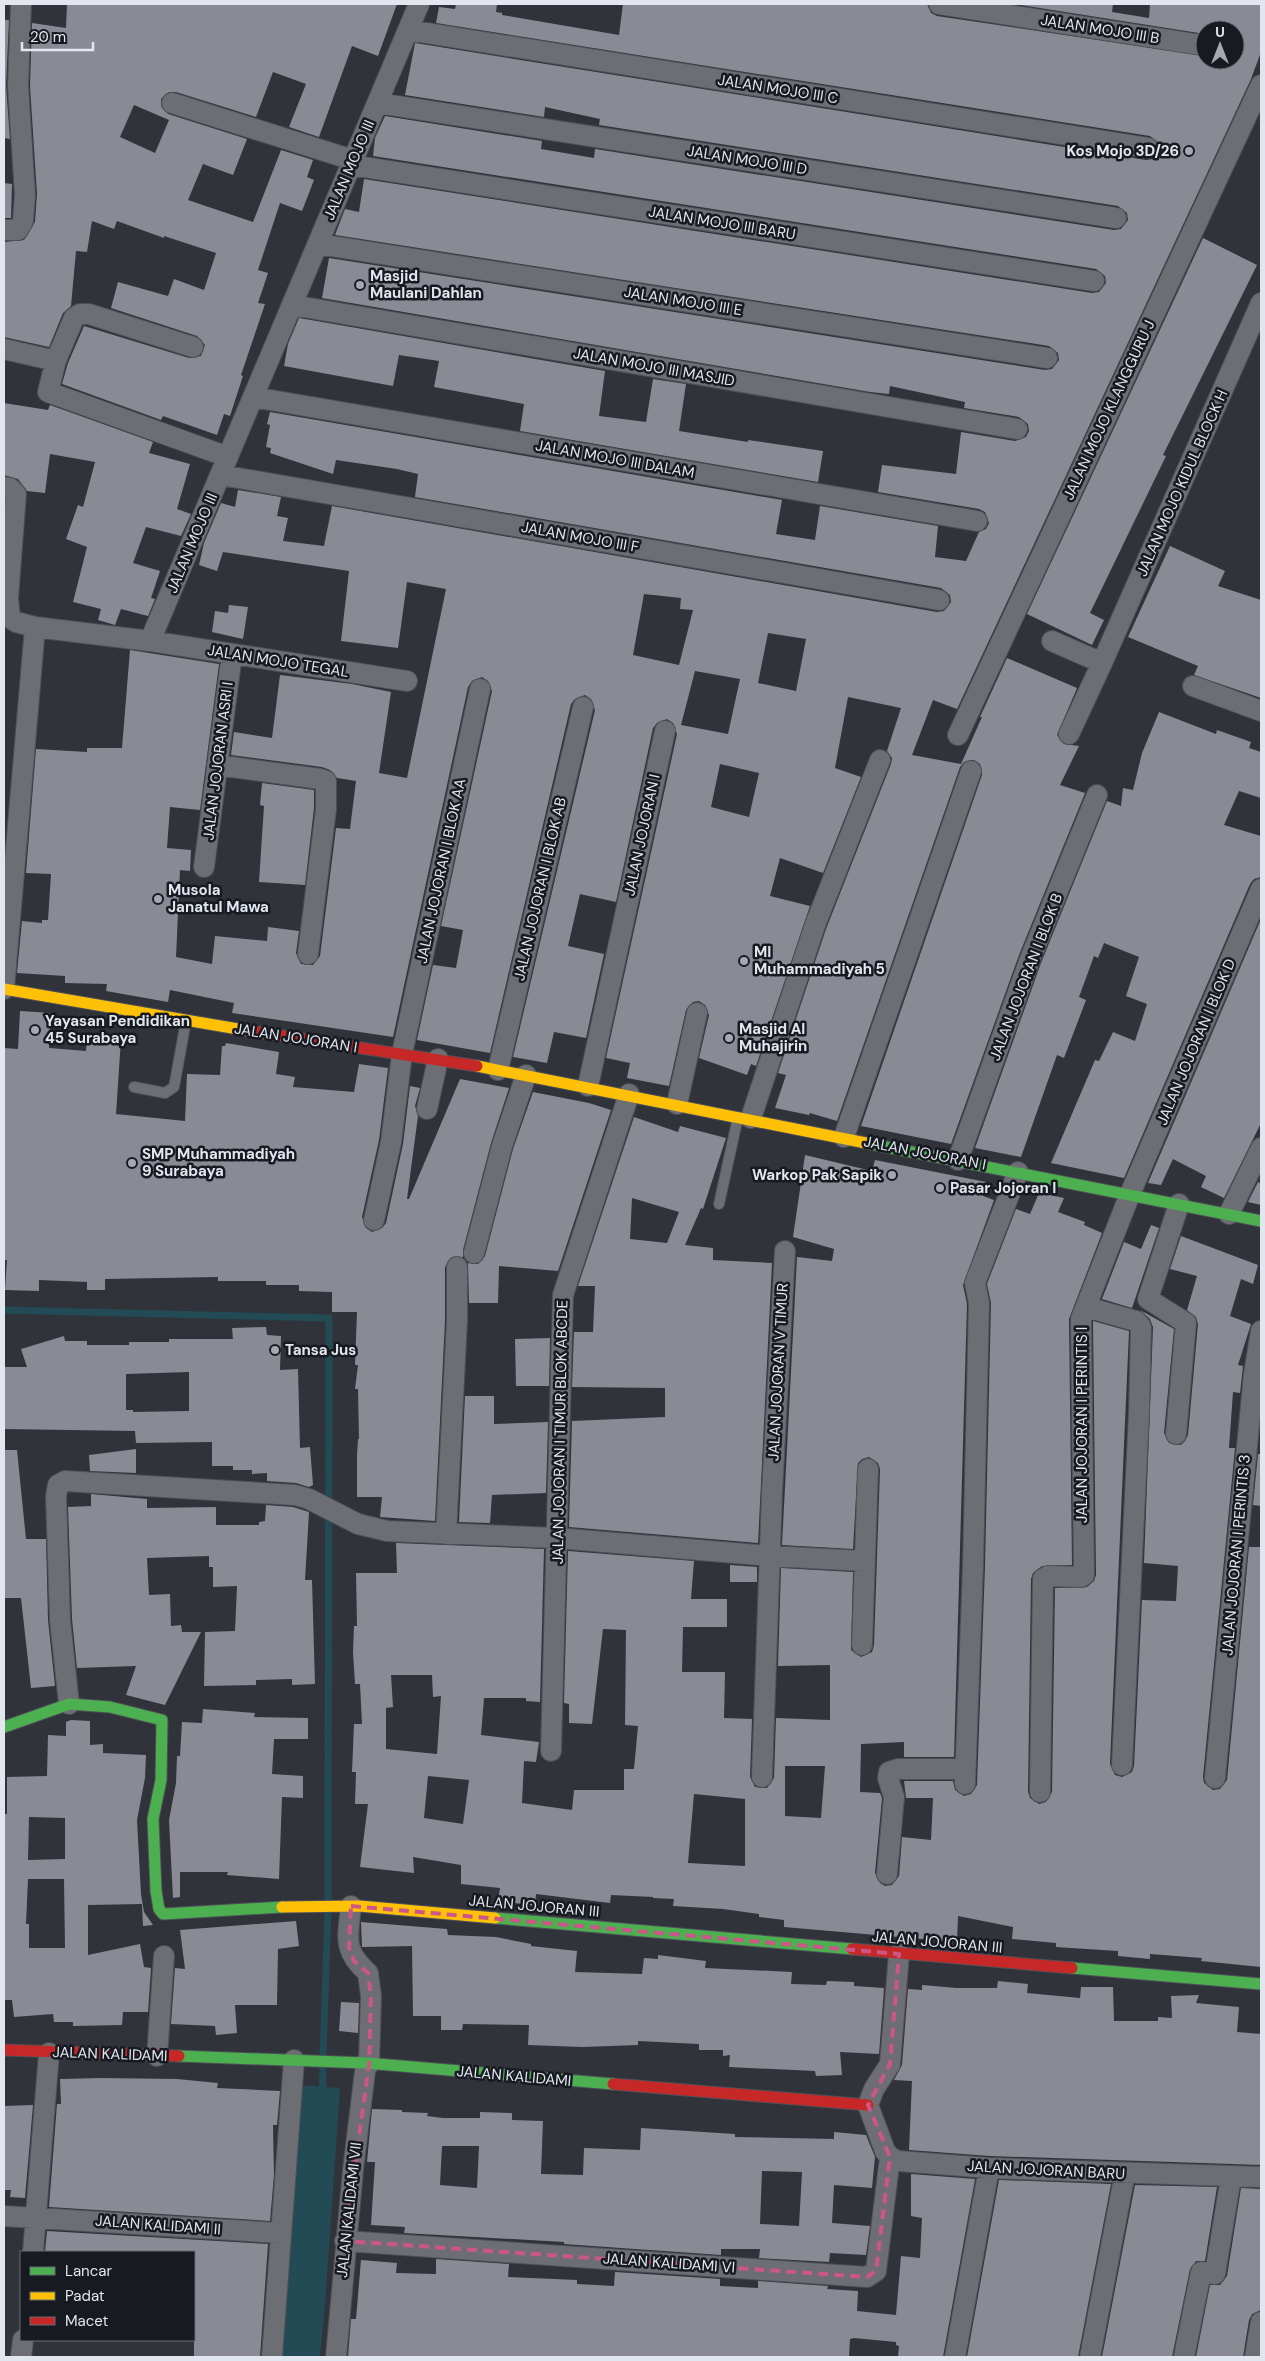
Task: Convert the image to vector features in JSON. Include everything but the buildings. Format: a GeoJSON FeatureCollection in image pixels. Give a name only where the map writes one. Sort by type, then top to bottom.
{"type":"FeatureCollection","features":[{"type":"Feature","properties":{"kind":"street"},"geometry":{"type":"LineString","coordinates":[[4,230],[18,230],[23,221],[24,195],[18,86],[21,4]]}},
{"type":"Feature","properties":{"kind":"street","name":"JALAN MOJO III"},"geometry":{"type":"LineString","coordinates":[[150,641],[420,4]]}},
{"type":"Feature","properties":{"kind":"street","name":"JALAN MOJO III B"},"geometry":{"type":"LineString","coordinates":[[939,4],[1195,44]]}},
{"type":"Feature","properties":{"kind":"street","name":"JALAN MOJO III C"},"geometry":{"type":"LineString","coordinates":[[408,30],[1148,148]]}},
{"type":"Feature","properties":{"kind":"street","name":"JALAN MOJO KLANGGURU J"},"geometry":{"type":"LineString","coordinates":[[958,735],[1261,85]]}},
{"type":"Feature","properties":{"kind":"street","name":"JALAN MOJO III BARU"},"geometry":{"type":"LineString","coordinates":[[172,103],[352,162],[1094,281]]}},
{"type":"Feature","properties":{"kind":"street","name":"JALAN MOJO III D"},"geometry":{"type":"LineString","coordinates":[[378,103],[1116,218]]}},
{"type":"Feature","properties":{"kind":"street","name":"JALAN MOJO III E"},"geometry":{"type":"LineString","coordinates":[[318,244],[1047,358]]}},
{"type":"Feature","properties":{"kind":"street","name":"JALAN MOJO KIDUL BLOCK H"},"geometry":{"type":"LineString","coordinates":[[1068,734],[1102,662],[1261,303]]}},
{"type":"Feature","properties":{"kind":"street","name":"JALAN MOJO III MASJID"},"geometry":{"type":"LineString","coordinates":[[292,305],[1017,429]]}},
{"type":"Feature","properties":{"kind":"street"},"geometry":{"type":"LineString","coordinates":[[4,350],[56,361],[74,318],[83,313],[193,347]]}},
{"type":"Feature","properties":{"kind":"street","name":"JALAN MOJO III F"},"geometry":{"type":"LineString","coordinates":[[56,361],[48,390],[50,393],[224,466],[938,600]]}},
{"type":"Feature","properties":{"kind":"street","name":"JALAN MOJO III DALAM"},"geometry":{"type":"LineString","coordinates":[[253,397],[977,521]]}},
{"type":"Feature","properties":{"kind":"street"},"geometry":{"type":"LineString","coordinates":[[4,487],[10,488],[16,494],[6,598],[10,618],[16,622],[35,627],[150,641]]}},
{"type":"Feature","properties":{"kind":"street"},"geometry":{"type":"LineString","coordinates":[[4,989],[35,627]]}},
{"type":"Feature","properties":{"kind":"street"},"geometry":{"type":"LineString","coordinates":[[1052,640],[1102,662]]}},
{"type":"Feature","properties":{"kind":"street","name":"JALAN MOJO TEGAL"},"geometry":{"type":"LineString","coordinates":[[150,641],[407,681]]}},
{"type":"Feature","properties":{"kind":"street","name":"JALAN JOJORAN ASRI I"},"geometry":{"type":"LineString","coordinates":[[204,868],[232,654]]}},
{"type":"Feature","properties":{"kind":"street"},"geometry":{"type":"LineString","coordinates":[[1193,686],[1261,711]]}},
{"type":"Feature","properties":{"kind":"street","name":"JALAN JOJORAN I BLOK AA"},"geometry":{"type":"LineString","coordinates":[[374,1220],[391,1142],[402,1054],[480,688]]}},
{"type":"Feature","properties":{"kind":"street","name":"JALAN JOJORAN I BLOK AB"},"geometry":{"type":"LineString","coordinates":[[498,1070],[583,707]]}},
{"type":"Feature","properties":{"kind":"street","name":"JALAN JOJORAN I"},"geometry":{"type":"LineString","coordinates":[[588,1086],[665,731]]}},
{"type":"Feature","properties":{"kind":"street"},"geometry":{"type":"LineString","coordinates":[[744,1117],[815,924],[880,760]]}},
{"type":"Feature","properties":{"kind":"street"},"geometry":{"type":"LineString","coordinates":[[217,765],[326,781],[327,798],[308,954]]}},
{"type":"Feature","properties":{"kind":"street"},"geometry":{"type":"LineString","coordinates":[[844,1137],[971,771]]}},
{"type":"Feature","properties":{"kind":"street","name":"JALAN JOJORAN I BLOK B"},"geometry":{"type":"LineString","coordinates":[[958,1160],[1030,959],[1097,795]]}},
{"type":"Feature","properties":{"kind":"street","name":"JALAN JOJORAN I BLOK D"},"geometry":{"type":"LineString","coordinates":[[1130,1194],[1261,889]]}},
{"type":"Feature","properties":{"kind":"street","name":"JALAN JOJORAN I"},"geometry":{"type":"LineString","coordinates":[[4,989],[293,1039],[438,1059],[588,1086],[1261,1221]]}},
{"type":"Feature","properties":{"kind":"street"},"geometry":{"type":"LineString","coordinates":[[677,1104],[697,1013]]}},
{"type":"Feature","properties":{"kind":"street"},"geometry":{"type":"LineString","coordinates":[[427,1109],[438,1059]]}},
{"type":"Feature","properties":{"kind":"street"},"geometry":{"type":"LineString","coordinates":[[474,1253],[502,1146],[526,1075]]}},
{"type":"Feature","properties":{"kind":"street","name":"JALAN JOJORAN I TIMUR BLOK ABCDE"},"geometry":{"type":"LineString","coordinates":[[551,1751],[563,1295],[629,1094]]}},
{"type":"Feature","properties":{"kind":"street"},"geometry":{"type":"LineString","coordinates":[[1229,1214],[1261,1148]]}},
{"type":"Feature","properties":{"kind":"street"},"geometry":{"type":"LineString","coordinates":[[887,1874],[894,1797],[888,1778],[889,1772],[898,1769],[965,1777],[973,1566],[979,1303],[976,1283],[1018,1172]]}},
{"type":"Feature","properties":{"kind":"street","name":"JALAN JOJORAN I PERINTIS I"},"geometry":{"type":"LineString","coordinates":[[1040,1792],[1043,1580],[1048,1576],[1081,1577],[1084,1574],[1081,1324],[1130,1194]]}},
{"type":"Feature","properties":{"kind":"street"},"geometry":{"type":"LineString","coordinates":[[1176,1434],[1186,1323],[1148,1299],[1179,1204]]}},
{"type":"Feature","properties":{"kind":"street","name":"JALAN JOJORAN V TIMUR"},"geometry":{"type":"LineString","coordinates":[[762,1776],[772,1492],[785,1251]]}},
{"type":"Feature","properties":{"kind":"street"},"geometry":{"type":"LineString","coordinates":[[446,1534],[457,1321],[457,1267]]}},
{"type":"Feature","properties":{"kind":"street"},"geometry":{"type":"LineString","coordinates":[[1086,1307],[1136,1321],[1141,1327],[1139,1414],[1122,1765]]}},
{"type":"Feature","properties":{"kind":"street","name":"JALAN JOJORAN I PERINTIS 3"},"geometry":{"type":"LineString","coordinates":[[1215,1778],[1254,1374],[1261,1332]]}},
{"type":"Feature","properties":{"kind":"street"},"geometry":{"type":"LineString","coordinates":[[862,1645],[868,1469]]}},
{"type":"Feature","properties":{"kind":"street"},"geometry":{"type":"LineString","coordinates":[[69,1704],[60,1620],[56,1496],[58,1485],[65,1482],[295,1495],[315,1502],[358,1524],[388,1531],[557,1538],[770,1556],[864,1561]]}},
{"type":"Feature","properties":{"kind":"street","name":"JALAN JOJORAN III"},"geometry":{"type":"LineString","coordinates":[[4,1727],[69,1704],[110,1707],[162,1720],[161,1780],[153,1819],[156,1891],[160,1912],[167,1914],[309,1905],[348,1905],[1261,1984]]}},
{"type":"Feature","properties":{"kind":"street","name":"JALAN KALIDAMI VII"},"geometry":{"type":"LineString","coordinates":[[336,2357],[345,2242],[366,2063],[371,1996],[368,1973],[354,1961],[349,1948],[348,1905]]}},
{"type":"Feature","properties":{"kind":"street"},"geometry":{"type":"LineString","coordinates":[[890,2157],[885,2151],[868,2104],[874,2089],[890,2064],[899,1954]]}},
{"type":"Feature","properties":{"kind":"street"},"geometry":{"type":"LineString","coordinates":[[157,2056],[164,1956]]}},
{"type":"Feature","properties":{"kind":"street","name":"JALAN KALIDAMI"},"geometry":{"type":"LineString","coordinates":[[4,2050],[366,2063],[868,2104]]}},
{"type":"Feature","properties":{"kind":"street"},"geometry":{"type":"LineString","coordinates":[[32,2251],[49,2053]]}},
{"type":"Feature","properties":{"kind":"street"},"geometry":{"type":"LineString","coordinates":[[272,2357],[280,2233],[297,2060]]}},
{"type":"Feature","properties":{"kind":"street","name":"JALAN KALIDAMI VI"},"geometry":{"type":"LineString","coordinates":[[345,2242],[867,2277],[876,2270],[890,2157]]}},
{"type":"Feature","properties":{"kind":"street","name":"JALAN JOJORAN BARU"},"geometry":{"type":"LineString","coordinates":[[890,2157],[898,2161],[989,2168],[1261,2177]]}},
{"type":"Feature","properties":{"kind":"street"},"geometry":{"type":"LineString","coordinates":[[955,2357],[989,2168]]}},
{"type":"Feature","properties":{"kind":"street"},"geometry":{"type":"LineString","coordinates":[[1090,2357],[1126,2173]]}},
{"type":"Feature","properties":{"kind":"street"},"geometry":{"type":"LineString","coordinates":[[1184,2357],[1201,2272],[1215,2274],[1231,2176]]}},
{"type":"Feature","properties":{"kind":"street","name":"JALAN KALIDAMI II"},"geometry":{"type":"LineString","coordinates":[[4,2216],[280,2233]]}},
{"type":"Feature","properties":{"kind":"street"},"geometry":{"type":"LineString","coordinates":[[1255,2357],[1261,2322]]}},
{"type":"Feature","properties":{"kind":"street"},"geometry":{"type":"LineString","coordinates":[[21,2357],[23,2341]]}},
{"type":"Feature","properties":{"kind":"lane"},"geometry":{"type":"LineString","coordinates":[[134,1087],[165,1093],[174,1087],[186,1020]]}},
{"type":"Feature","properties":{"kind":"lane"},"geometry":{"type":"LineString","coordinates":[[719,1204],[744,1117]]}},
{"type":"Feature","properties":{"kind":"highlighted area"},"geometry":{"type":"Polygon","coordinates":[[[351,1906],[899,1954],[890,2064],[868,2105],[890,2157],[876,2271],[867,2277],[345,2241],[369,2064],[371,1996],[368,1973],[354,1961],[349,1948],[351,1906]]]}},
{"type":"Feature","properties":{"kind":"water"},"geometry":{"type":"Polygon","coordinates":[[[298,2085],[340,2088],[325,2305],[320,2357],[274,2357],[298,2085]]]}},
{"type":"Feature","properties":{"kind":"waterway"},"geometry":{"type":"LineString","coordinates":[[4,1310],[329,1318],[328,1900]]}},
{"type":"Feature","properties":{"kind":"waterway"},"geometry":{"type":"LineString","coordinates":[[323,2057],[328,1910]]}},
{"type":"Feature","properties":{"kind":"waterway"},"geometry":{"type":"LineString","coordinates":[[322,2095],[323,2068]]}},
{"type":"Feature","properties":{"kind":"traffic: fast"},"geometry":{"type":"LineString","coordinates":[[871,1144],[1261,1221]]}},
{"type":"Feature","properties":{"kind":"traffic: fast"},"geometry":{"type":"LineString","coordinates":[[4,1727],[69,1704],[110,1707],[162,1720],[161,1780],[153,1819],[156,1891],[159,1909],[163,1914],[282,1907]]}},
{"type":"Feature","properties":{"kind":"traffic: fast"},"geometry":{"type":"LineString","coordinates":[[495,1918],[852,1949]]}},
{"type":"Feature","properties":{"kind":"traffic: fast"},"geometry":{"type":"LineString","coordinates":[[1072,1968],[1261,1984]]}},
{"type":"Feature","properties":{"kind":"traffic: fast"},"geometry":{"type":"LineString","coordinates":[[179,2056],[366,2063],[613,2084]]}},
{"type":"Feature","properties":{"kind":"traffic: slow"},"geometry":{"type":"LineString","coordinates":[[4,989],[244,1030]]}},
{"type":"Feature","properties":{"kind":"traffic: slow"},"geometry":{"type":"LineString","coordinates":[[477,1066],[871,1144]]}},
{"type":"Feature","properties":{"kind":"traffic: slow"},"geometry":{"type":"LineString","coordinates":[[282,1907],[359,1906],[495,1918]]}},
{"type":"Feature","properties":{"kind":"traffic: jam"},"geometry":{"type":"LineString","coordinates":[[244,1030],[477,1066]]}},
{"type":"Feature","properties":{"kind":"traffic: jam"},"geometry":{"type":"LineString","coordinates":[[852,1949],[1072,1968]]}},
{"type":"Feature","properties":{"kind":"traffic: jam"},"geometry":{"type":"LineString","coordinates":[[4,2050],[179,2056]]}},
{"type":"Feature","properties":{"kind":"traffic: jam"},"geometry":{"type":"LineString","coordinates":[[613,2084],[868,2105]]}},
{"type":"Feature","properties":{"kind":"place","name":"Kos Mojo 3D/26"},"geometry":{"type":"Point","coordinates":[1189,151]}},
{"type":"Feature","properties":{"kind":"place","name":"Masjid Maulani Dahlan"},"geometry":{"type":"Point","coordinates":[360,285]}},
{"type":"Feature","properties":{"kind":"place","name":"Musola Janatul Mawa"},"geometry":{"type":"Point","coordinates":[158,899]}},
{"type":"Feature","properties":{"kind":"place","name":"MI Muhammadiyah 5"},"geometry":{"type":"Point","coordinates":[744,961]}},
{"type":"Feature","properties":{"kind":"place","name":"Yayasan Pendidikan 45 Surabaya"},"geometry":{"type":"Point","coordinates":[35,1030]}},
{"type":"Feature","properties":{"kind":"place","name":"Masjid Al Muhajirin"},"geometry":{"type":"Point","coordinates":[729,1038]}},
{"type":"Feature","properties":{"kind":"place","name":"SMP Muhammadiyah 9 Surabaya"},"geometry":{"type":"Point","coordinates":[132,1163]}},
{"type":"Feature","properties":{"kind":"place","name":"Warkop Pak Sapik"},"geometry":{"type":"Point","coordinates":[892,1175]}},
{"type":"Feature","properties":{"kind":"place","name":"Pasar Jojoran I"},"geometry":{"type":"Point","coordinates":[940,1188]}},
{"type":"Feature","properties":{"kind":"place","name":"Tansa Jus"},"geometry":{"type":"Point","coordinates":[275,1350]}}]}
